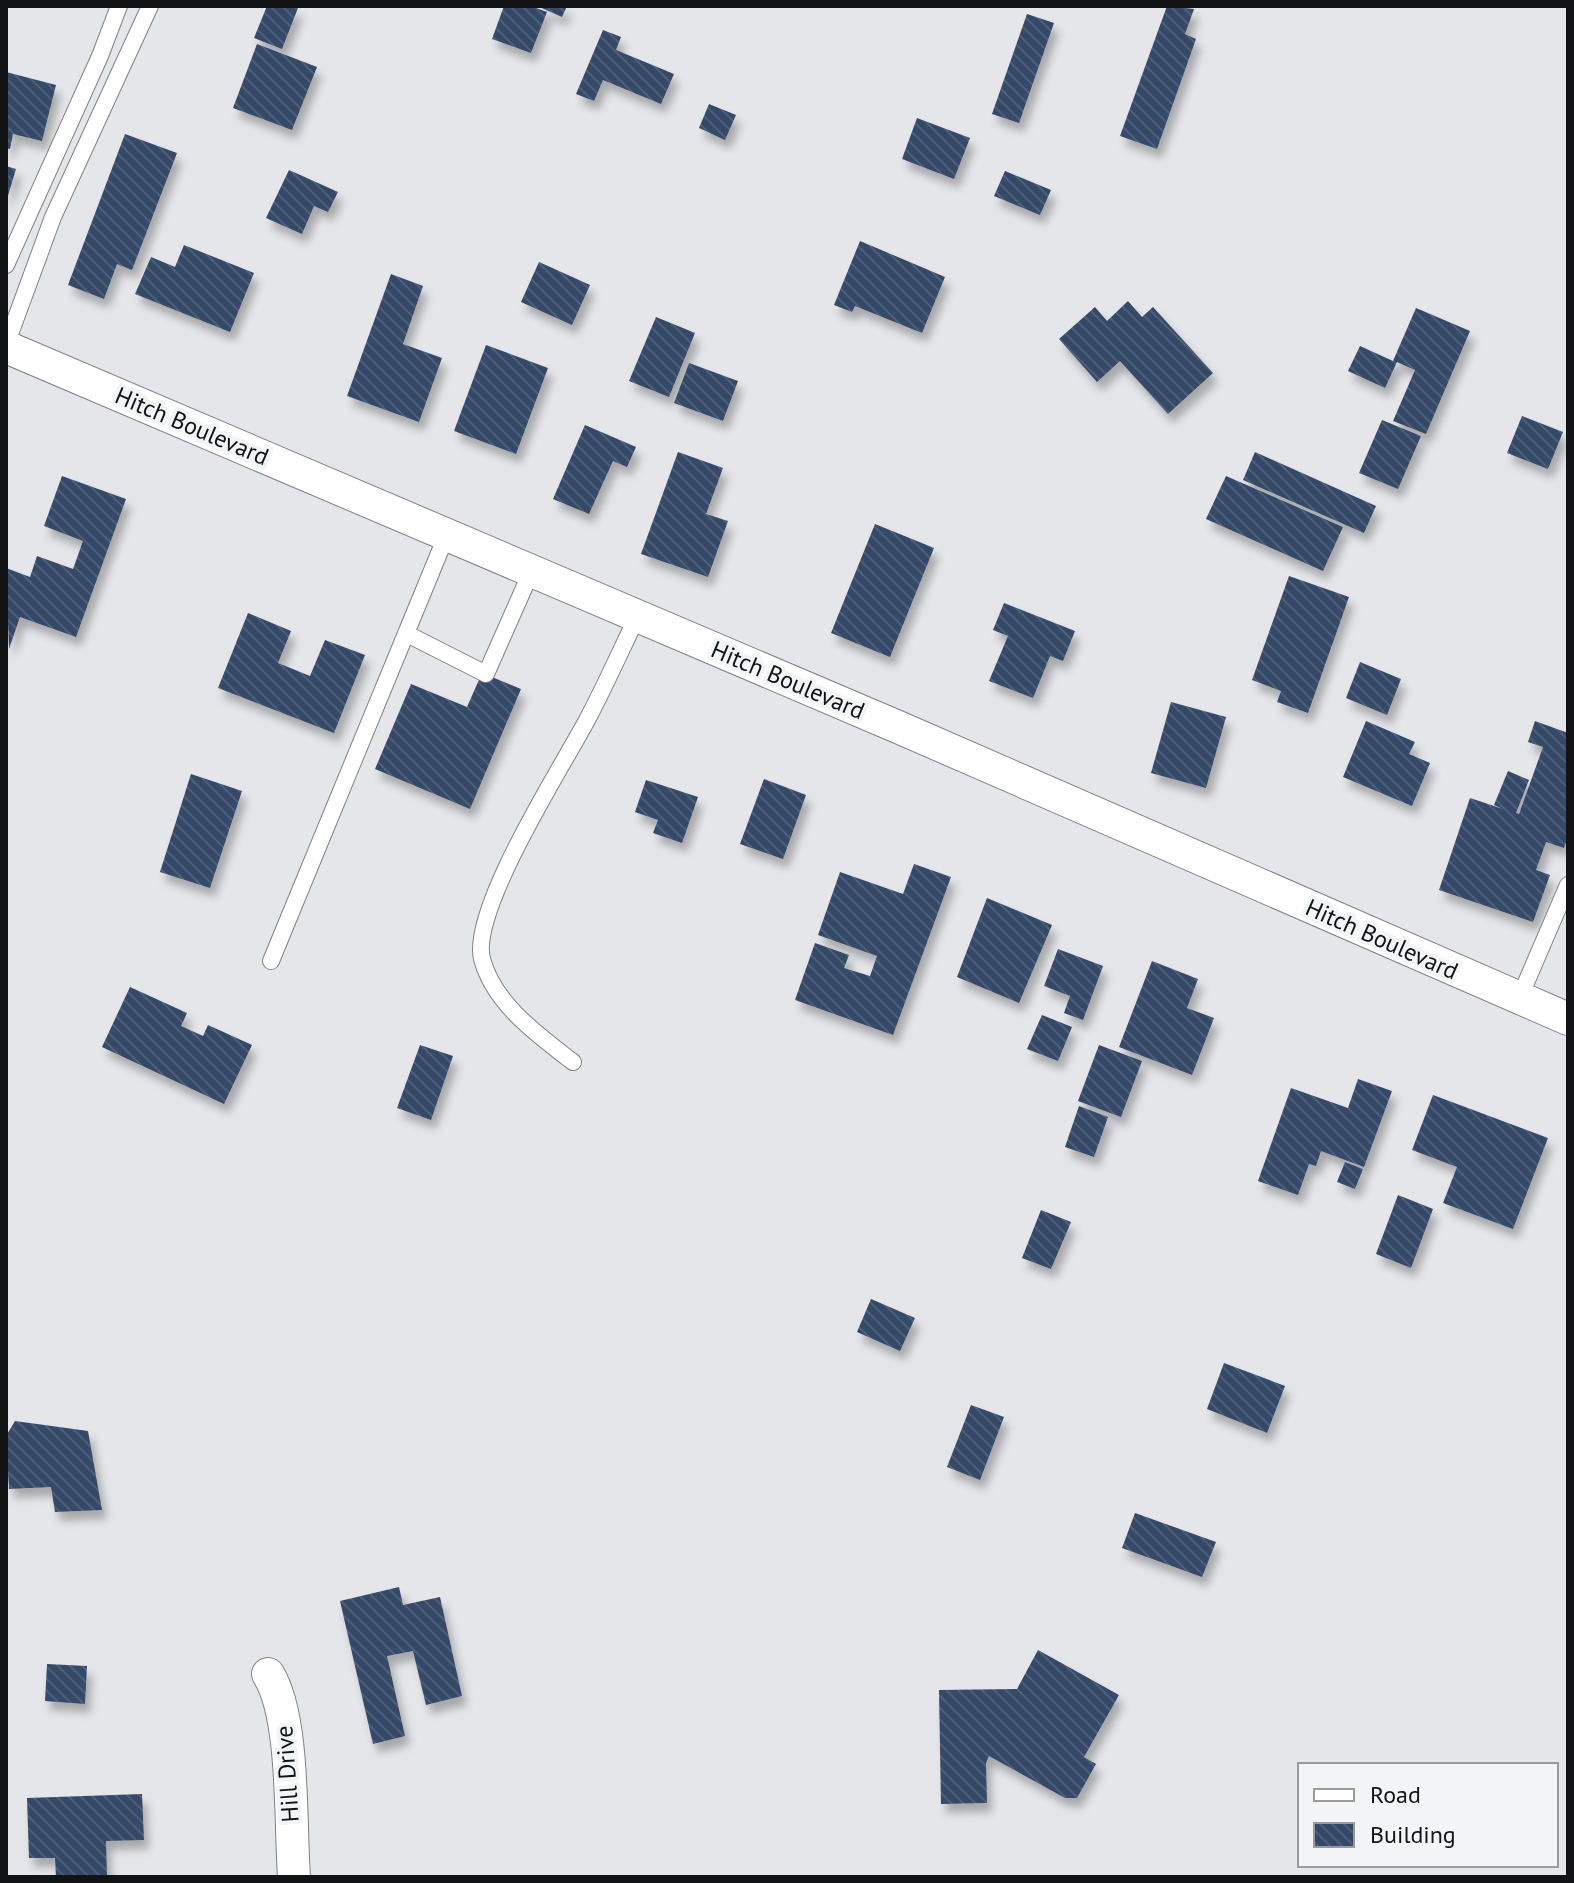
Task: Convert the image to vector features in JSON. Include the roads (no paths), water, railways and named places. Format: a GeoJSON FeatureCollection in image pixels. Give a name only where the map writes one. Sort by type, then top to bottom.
{"type":"FeatureCollection","features":[{"type":"Feature","properties":{"kind":"street","name":"Hitch Boulevard"},"geometry":{"type":"LineString","coordinates":[[6,346],[638,615],[1568,1019]]}},
{"type":"Feature","properties":{"kind":"street","name":"Hill Drive"},"geometry":{"type":"LineString","coordinates":[[268,1674],[279,1692],[284,1720],[294,1877]]}},
{"type":"Feature","properties":{"kind":"lane"},"geometry":{"type":"LineString","coordinates":[[6,265],[100,56],[119,6]]}},
{"type":"Feature","properties":{"kind":"lane"},"geometry":{"type":"LineString","coordinates":[[6,346],[53,217],[150,6]]}},
{"type":"Feature","properties":{"kind":"lane"},"geometry":{"type":"LineString","coordinates":[[271,961],[447,534]]}},
{"type":"Feature","properties":{"kind":"lane"},"geometry":{"type":"LineString","coordinates":[[407,634],[486,674],[532,570]]}},
{"type":"Feature","properties":{"kind":"lane"},"geometry":{"type":"LineString","coordinates":[[573,1062],[531,1029],[499,995],[481,957],[487,913],[527,826],[588,718],[638,615]]}},
{"type":"Feature","properties":{"kind":"lane"},"geometry":{"type":"LineString","coordinates":[[1519,999],[1568,885]]}}]}
